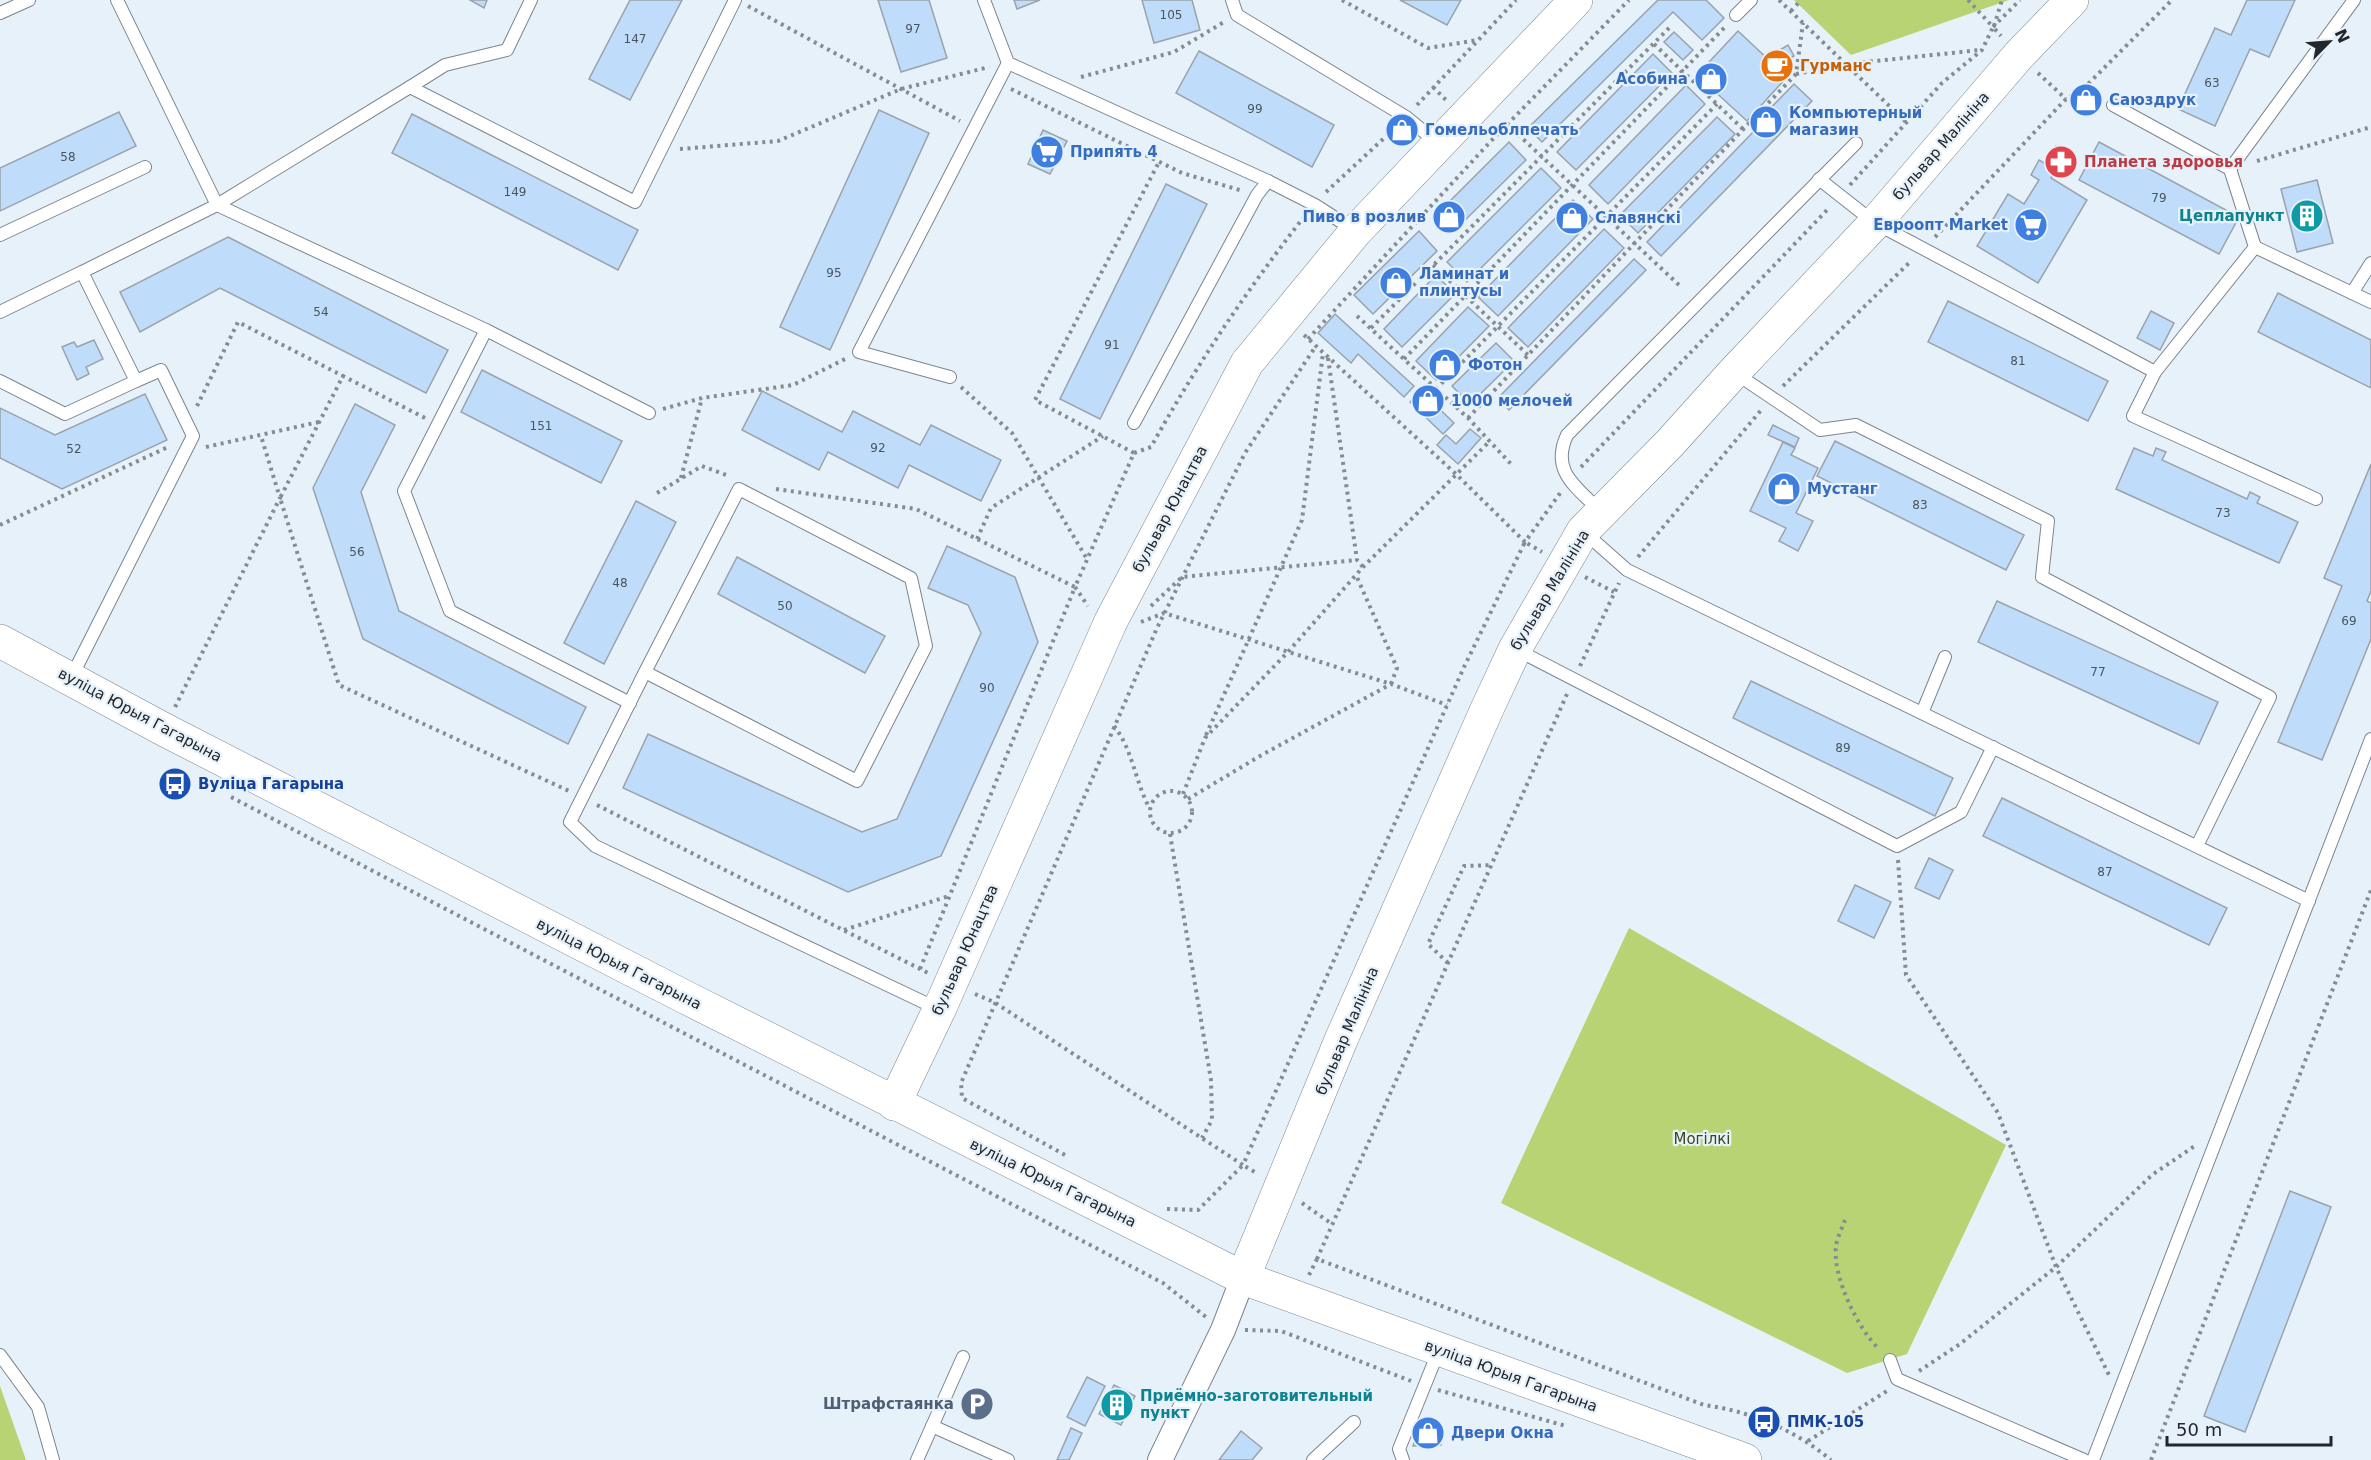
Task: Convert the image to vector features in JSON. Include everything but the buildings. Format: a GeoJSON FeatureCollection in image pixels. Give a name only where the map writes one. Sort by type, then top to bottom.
{"type":"FeatureCollection","features":[{"type":"Feature","properties":{"kind":"main road","name":"бульвар Юнацтва"},"geometry":{"type":"LineString","coordinates":[[894,1104],[945,997],[1111,621],[1247,363],[1356,231],[1575,0]]}},
{"type":"Feature","properties":{"kind":"main road","name":"бульвар Малініна"},"geometry":{"type":"LineString","coordinates":[[1243,1278],[1341,1040],[1515,649],[1592,522],[1670,443],[1875,223],[2019,55],[2072,0]]}},
{"type":"Feature","properties":{"kind":"main road","name":"вуліца Юрыя Гагарына"},"geometry":{"type":"LineString","coordinates":[[0,641],[174,735],[894,1104],[1243,1278],[1745,1460]]}},
{"type":"Feature","properties":{"kind":"street"},"geometry":{"type":"LineString","coordinates":[[1160,1460],[1223,1330],[1243,1278]]}},
{"type":"Feature","properties":{"kind":"lane"},"geometry":{"type":"LineString","coordinates":[[0,13],[29,0]]}},
{"type":"Feature","properties":{"kind":"lane"},"geometry":{"type":"LineString","coordinates":[[117,0],[217,205],[486,330],[649,413]]}},
{"type":"Feature","properties":{"kind":"lane"},"geometry":{"type":"LineString","coordinates":[[0,312],[217,205],[445,65],[507,50],[531,0]]}},
{"type":"Feature","properties":{"kind":"lane"},"geometry":{"type":"LineString","coordinates":[[410,87],[635,202],[736,0]]}},
{"type":"Feature","properties":{"kind":"lane"},"geometry":{"type":"LineString","coordinates":[[984,0],[1008,63],[1268,181],[1315,205],[1356,231]]}},
{"type":"Feature","properties":{"kind":"lane"},"geometry":{"type":"LineString","coordinates":[[1232,0],[1237,15],[1406,117],[1439,145]]}},
{"type":"Feature","properties":{"kind":"lane"},"geometry":{"type":"LineString","coordinates":[[1736,15],[1751,0]]}},
{"type":"Feature","properties":{"kind":"lane"},"geometry":{"type":"LineString","coordinates":[[2230,169],[2354,0]]}},
{"type":"Feature","properties":{"kind":"lane"},"geometry":{"type":"LineString","coordinates":[[950,378],[859,352],[1008,63]]}},
{"type":"Feature","properties":{"kind":"lane"},"geometry":{"type":"LineString","coordinates":[[2113,105],[2230,169],[2255,247],[2371,302]]}},
{"type":"Feature","properties":{"kind":"lane"},"geometry":{"type":"LineString","coordinates":[[1856,143],[1568,435],[1561,457],[1561,467],[1592,522],[1627,570],[2309,901]]}},
{"type":"Feature","properties":{"kind":"lane"},"geometry":{"type":"LineString","coordinates":[[0,235],[145,167]]}},
{"type":"Feature","properties":{"kind":"lane"},"geometry":{"type":"LineString","coordinates":[[1820,179],[1875,223],[2155,372]]}},
{"type":"Feature","properties":{"kind":"lane"},"geometry":{"type":"LineString","coordinates":[[1134,423],[1257,195],[1268,181]]}},
{"type":"Feature","properties":{"kind":"lane"},"geometry":{"type":"LineString","coordinates":[[2255,247],[2155,372],[2133,416],[2316,499]]}},
{"type":"Feature","properties":{"kind":"lane"},"geometry":{"type":"LineString","coordinates":[[2352,293],[2371,263]]}},
{"type":"Feature","properties":{"kind":"lane"},"geometry":{"type":"LineString","coordinates":[[82,272],[136,381]]}},
{"type":"Feature","properties":{"kind":"lane"},"geometry":{"type":"LineString","coordinates":[[486,330],[404,491],[450,611],[630,703]]}},
{"type":"Feature","properties":{"kind":"lane"},"geometry":{"type":"LineString","coordinates":[[0,381],[65,414],[161,370],[191,430],[185,452],[71,678]]}},
{"type":"Feature","properties":{"kind":"lane"},"geometry":{"type":"LineString","coordinates":[[1734,372],[1821,430],[1856,425],[2048,521],[2042,577],[2270,698],[2197,846]]}},
{"type":"Feature","properties":{"kind":"lane"},"geometry":{"type":"LineString","coordinates":[[645,672],[857,781],[926,646],[911,578],[739,489],[645,672],[570,822],[595,846],[945,997]]}},
{"type":"Feature","properties":{"kind":"lane"},"geometry":{"type":"LineString","coordinates":[[1515,649],[1897,846],[1961,812],[1993,747]]}},
{"type":"Feature","properties":{"kind":"lane"},"geometry":{"type":"LineString","coordinates":[[1922,713],[1945,657]]}},
{"type":"Feature","properties":{"kind":"lane"},"geometry":{"type":"LineString","coordinates":[[2093,1460],[2371,739]]}},
{"type":"Feature","properties":{"kind":"lane"},"geometry":{"type":"LineString","coordinates":[[1403,1460],[1400,1449],[1439,1350]]}},
{"type":"Feature","properties":{"kind":"lane"},"geometry":{"type":"LineString","coordinates":[[0,1355],[38,1407],[53,1460]]}},
{"type":"Feature","properties":{"kind":"lane"},"geometry":{"type":"LineString","coordinates":[[917,1460],[963,1357]]}},
{"type":"Feature","properties":{"kind":"lane"},"geometry":{"type":"LineString","coordinates":[[1890,1360],[1897,1379],[2084,1460]]}},
{"type":"Feature","properties":{"kind":"lane"},"geometry":{"type":"LineString","coordinates":[[1313,1460],[1354,1422]]}},
{"type":"Feature","properties":{"kind":"lane"},"geometry":{"type":"LineString","coordinates":[[932,1426],[1008,1460]]}},
{"type":"Feature","properties":{"kind":"path"},"geometry":{"type":"LineString","coordinates":[[736,0],[974,129]]}},
{"type":"Feature","properties":{"kind":"path"},"geometry":{"type":"LineString","coordinates":[[1342,0],[1428,48],[1478,40]]}},
{"type":"Feature","properties":{"kind":"path"},"geometry":{"type":"LineString","coordinates":[[1308,339],[1507,124],[1629,0]]}},
{"type":"Feature","properties":{"kind":"path"},"geometry":{"type":"LineString","coordinates":[[1779,0],[1906,122]]}},
{"type":"Feature","properties":{"kind":"path"},"geometry":{"type":"LineString","coordinates":[[1791,11],[1801,0]]}},
{"type":"Feature","properties":{"kind":"path"},"geometry":{"type":"LineString","coordinates":[[1968,0],[2019,55],[2066,99]]}},
{"type":"Feature","properties":{"kind":"path"},"geometry":{"type":"LineString","coordinates":[[1284,318],[1457,475],[1525,542],[1570,480],[1654,389],[1841,196],[1942,83],[1982,50],[2002,0]]}},
{"type":"Feature","properties":{"kind":"path"},"geometry":{"type":"LineString","coordinates":[[1993,27],[2020,0]]}},
{"type":"Feature","properties":{"kind":"path"},"geometry":{"type":"LineString","coordinates":[[1831,1460],[1808,1441],[1735,1409],[1704,1405],[1317,1259],[1574,678],[1614,592],[1627,570],[1772,398],[1924,249],[2066,99],[2083,89],[2172,0]]}},
{"type":"Feature","properties":{"kind":"path"},"geometry":{"type":"LineString","coordinates":[[1056,84],[1174,52],[1237,15]]}},
{"type":"Feature","properties":{"kind":"path"},"geometry":{"type":"LineString","coordinates":[[1404,359],[1736,15]]}},
{"type":"Feature","properties":{"kind":"path"},"geometry":{"type":"LineString","coordinates":[[1467,418],[1745,131],[1796,74],[1803,23]]}},
{"type":"Feature","properties":{"kind":"path"},"geometry":{"type":"LineString","coordinates":[[1371,328],[1671,26]]}},
{"type":"Feature","properties":{"kind":"path"},"geometry":{"type":"LineString","coordinates":[[1654,44],[1745,131]]}},
{"type":"Feature","properties":{"kind":"path"},"geometry":{"type":"LineString","coordinates":[[1796,74],[1847,64],[1982,50]]}},
{"type":"Feature","properties":{"kind":"path"},"geometry":{"type":"LineString","coordinates":[[661,150],[778,141],[901,89],[1008,63]]}},
{"type":"Feature","properties":{"kind":"path"},"geometry":{"type":"LineString","coordinates":[[997,82],[1182,173],[1257,195]]}},
{"type":"Feature","properties":{"kind":"path"},"geometry":{"type":"LineString","coordinates":[[1436,389],[1717,104]]}},
{"type":"Feature","properties":{"kind":"path"},"geometry":{"type":"LineString","coordinates":[[1507,124],[1679,285]]}},
{"type":"Feature","properties":{"kind":"path"},"geometry":{"type":"LineString","coordinates":[[2230,169],[2371,127]]}},
{"type":"Feature","properties":{"kind":"path"},"geometry":{"type":"LineString","coordinates":[[920,969],[1075,587],[1134,453],[1035,400],[1159,162]]}},
{"type":"Feature","properties":{"kind":"path"},"geometry":{"type":"LineString","coordinates":[[1295,212],[1305,216]]}},
{"type":"Feature","properties":{"kind":"path"},"geometry":{"type":"LineString","coordinates":[[1433,265],[1528,355]]}},
{"type":"Feature","properties":{"kind":"path"},"geometry":{"type":"LineString","coordinates":[[1357,316],[1467,418],[1511,464]]}},
{"type":"Feature","properties":{"kind":"path"},"geometry":{"type":"LineString","coordinates":[[0,525],[191,430],[238,322],[438,424]]}},
{"type":"Feature","properties":{"kind":"path"},"geometry":{"type":"LineString","coordinates":[[1071,1159],[962,1098],[960,1083],[1164,613],[1245,453],[1316,346]]}},
{"type":"Feature","properties":{"kind":"path"},"geometry":{"type":"LineString","coordinates":[[649,413],[702,398],[793,386],[859,352]]}},
{"type":"Feature","properties":{"kind":"path"},"geometry":{"type":"LineString","coordinates":[[1183,794],[1205,738],[1302,520],[1323,352]]}},
{"type":"Feature","properties":{"kind":"path"},"geometry":{"type":"LineString","coordinates":[[1328,357],[1357,560],[1363,567]]}},
{"type":"Feature","properties":{"kind":"path"},"geometry":{"type":"LineString","coordinates":[[177,704],[343,376]]}},
{"type":"Feature","properties":{"kind":"path"},"geometry":{"type":"LineString","coordinates":[[950,378],[1012,433],[1087,559]]}},
{"type":"Feature","properties":{"kind":"path"},"geometry":{"type":"LineString","coordinates":[[681,479],[702,398]]}},
{"type":"Feature","properties":{"kind":"path"},"geometry":{"type":"LineString","coordinates":[[185,452],[320,422]]}},
{"type":"Feature","properties":{"kind":"path"},"geometry":{"type":"LineString","coordinates":[[261,436],[339,685],[582,798],[920,969],[945,997]]}},
{"type":"Feature","properties":{"kind":"path"},"geometry":{"type":"LineString","coordinates":[[977,539],[991,508],[1103,436]]}},
{"type":"Feature","properties":{"kind":"path"},"geometry":{"type":"LineString","coordinates":[[1205,738],[1287,653],[1363,567],[1490,441]]}},
{"type":"Feature","properties":{"kind":"path"},"geometry":{"type":"LineString","coordinates":[[657,493],[702,466],[733,478]]}},
{"type":"Feature","properties":{"kind":"path"},"geometry":{"type":"LineString","coordinates":[[765,487],[916,509],[1075,587]]}},
{"type":"Feature","properties":{"kind":"path"},"geometry":{"type":"LineString","coordinates":[[1148,609],[1182,577],[1357,560]]}},
{"type":"Feature","properties":{"kind":"path"},"geometry":{"type":"LineString","coordinates":[[1188,799],[1260,756],[1392,684],[1397,668],[1356,575]]}},
{"type":"Feature","properties":{"kind":"path"},"geometry":{"type":"LineString","coordinates":[[1164,613],[1392,684],[1447,705]]}},
{"type":"Feature","properties":{"kind":"path"},"geometry":{"type":"LineString","coordinates":[[1130,625],[1139,617]]}},
{"type":"Feature","properties":{"kind":"path"},"geometry":{"type":"LineString","coordinates":[[994,1002],[1243,1165],[1464,667]]}},
{"type":"Feature","properties":{"kind":"path"},"geometry":{"type":"LineString","coordinates":[[1114,726],[1126,741],[1140,792],[1150,809]]}},
{"type":"Feature","properties":{"kind":"path"},"geometry":{"type":"LineString","coordinates":[[1169,790],[1183,794],[1188,799],[1193,812],[1192,819],[1183,830],[1170,834],[1157,828],[1150,816],[1150,809],[1156,796],[1169,790]]}},
{"type":"Feature","properties":{"kind":"path"},"geometry":{"type":"LineString","coordinates":[[1170,834],[1211,1080],[1212,1120],[1202,1138]]}},
{"type":"Feature","properties":{"kind":"path"},"geometry":{"type":"LineString","coordinates":[[1897,846],[1906,975],[1998,1113],[2056,1267],[2118,1395]]}},
{"type":"Feature","properties":{"kind":"path"},"geometry":{"type":"LineString","coordinates":[[1448,963],[1428,944],[1464,866],[1492,865]]}},
{"type":"Feature","properties":{"kind":"path"},"geometry":{"type":"LineString","coordinates":[[2151,1460],[2371,890]]}},
{"type":"Feature","properties":{"kind":"path"},"geometry":{"type":"LineString","coordinates":[[843,930],[950,896]]}},
{"type":"Feature","properties":{"kind":"path"},"geometry":{"type":"LineString","coordinates":[[1808,1441],[1960,1344],[2056,1267],[2152,1175],[2221,1127]]}},
{"type":"Feature","properties":{"kind":"path"},"geometry":{"type":"LineString","coordinates":[[1845,1220],[1836,1247],[1838,1269],[1848,1302],[1872,1342],[1890,1360]]}},
{"type":"Feature","properties":{"kind":"green space"},"geometry":{"type":"Polygon","coordinates":[[[1794,0],[2009,0],[1851,55],[1794,0]]]}},
{"type":"Feature","properties":{"kind":"green space","name":"Могілкі"},"geometry":{"type":"Polygon","coordinates":[[[1629,928],[2006,1145],[1907,1354],[1847,1373],[1501,1203],[1629,928]]]}},
{"type":"Feature","properties":{"kind":"green space"},"geometry":{"type":"Polygon","coordinates":[[[0,1386],[26,1460],[0,1460],[0,1386]]]}},
{"type":"Feature","properties":{"kind":"place","name":"Гурманс"},"geometry":{"type":"Point","coordinates":[1777,66]}},
{"type":"Feature","properties":{"kind":"place","name":"Асобина"},"geometry":{"type":"Point","coordinates":[1711,79]}},
{"type":"Feature","properties":{"kind":"place","name":"Саюздрук"},"geometry":{"type":"Point","coordinates":[2086,100]}},
{"type":"Feature","properties":{"kind":"place","name":"Компьютерный магазин"},"geometry":{"type":"Point","coordinates":[1766,122]}},
{"type":"Feature","properties":{"kind":"place","name":"Гомельоблпечать"},"geometry":{"type":"Point","coordinates":[1402,130]}},
{"type":"Feature","properties":{"kind":"place","name":"Припять 4"},"geometry":{"type":"Point","coordinates":[1047,152]}},
{"type":"Feature","properties":{"kind":"place","name":"Планета здоровья"},"geometry":{"type":"Point","coordinates":[2061,162]}},
{"type":"Feature","properties":{"kind":"place","name":"Цеплапункт"},"geometry":{"type":"Point","coordinates":[2307,216]}},
{"type":"Feature","properties":{"kind":"place","name":"Пиво в розлив"},"geometry":{"type":"Point","coordinates":[1449,217]}},
{"type":"Feature","properties":{"kind":"place","name":"Славянскі"},"geometry":{"type":"Point","coordinates":[1572,218]}},
{"type":"Feature","properties":{"kind":"place","name":"Евроопт Market"},"geometry":{"type":"Point","coordinates":[2031,225]}},
{"type":"Feature","properties":{"kind":"place","name":"Ламинат и плинтусы"},"geometry":{"type":"Point","coordinates":[1396,283]}},
{"type":"Feature","properties":{"kind":"place","name":"Фотон"},"geometry":{"type":"Point","coordinates":[1445,365]}},
{"type":"Feature","properties":{"kind":"place","name":"1000 мелочей"},"geometry":{"type":"Point","coordinates":[1428,401]}},
{"type":"Feature","properties":{"kind":"place","name":"Мустанг"},"geometry":{"type":"Point","coordinates":[1784,489]}},
{"type":"Feature","properties":{"kind":"place","name":"Вуліца Гагарына"},"geometry":{"type":"Point","coordinates":[175,784]}},
{"type":"Feature","properties":{"kind":"place","name":"Штрафстаянка"},"geometry":{"type":"Point","coordinates":[977,1404]}},
{"type":"Feature","properties":{"kind":"place","name":"Приёмно-заготовительный пункт"},"geometry":{"type":"Point","coordinates":[1117,1405]}},
{"type":"Feature","properties":{"kind":"place","name":"ПМК-105"},"geometry":{"type":"Point","coordinates":[1764,1422]}},
{"type":"Feature","properties":{"kind":"place","name":"Двери Окна"},"geometry":{"type":"Point","coordinates":[1428,1433]}}]}
